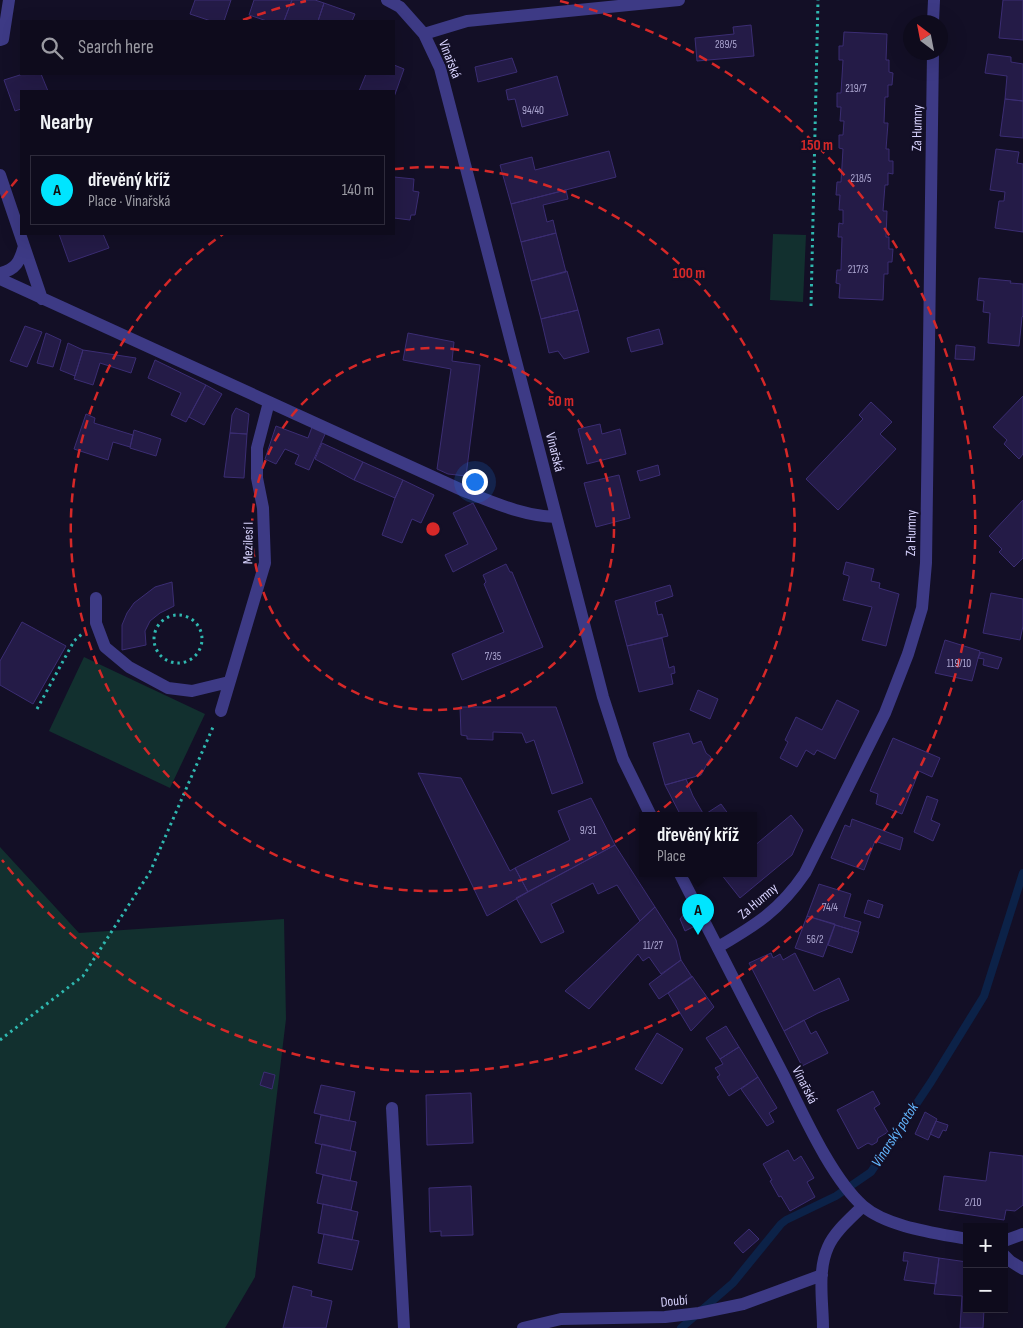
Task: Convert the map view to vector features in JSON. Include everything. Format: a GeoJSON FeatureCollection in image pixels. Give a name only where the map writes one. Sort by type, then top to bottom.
{"type":"FeatureCollection","features":[{"type":"Feature","properties":{"kind":"street"},"geometry":{"type":"LineString","coordinates":[[0,40],[3,39],[9,0]]}},
{"type":"Feature","properties":{"kind":"street","name":"Vinařská"},"geometry":{"type":"LineString","coordinates":[[387,0],[400,7],[424,34],[440,68],[613,731],[623,759],[649,812]]}},
{"type":"Feature","properties":{"kind":"street"},"geometry":{"type":"LineString","coordinates":[[424,34],[467,21],[679,0]]}},
{"type":"Feature","properties":{"kind":"street"},"geometry":{"type":"LineString","coordinates":[[933,15],[934,0]]}},
{"type":"Feature","properties":{"kind":"street","name":"Za Humny"},"geometry":{"type":"LineString","coordinates":[[718,947],[765,918],[795,887],[805,872],[885,713],[908,654],[922,608],[926,563],[933,60]]}},
{"type":"Feature","properties":{"kind":"street"},"geometry":{"type":"LineString","coordinates":[[0,175],[20,234]]}},
{"type":"Feature","properties":{"kind":"street"},"geometry":{"type":"LineString","coordinates":[[20,235],[42,299]]}},
{"type":"Feature","properties":{"kind":"street"},"geometry":{"type":"LineString","coordinates":[[0,273],[7,272],[16,267],[21,259],[24,246]]}},
{"type":"Feature","properties":{"kind":"street"},"geometry":{"type":"LineString","coordinates":[[0,279],[504,508],[533,516],[556,517]]}},
{"type":"Feature","properties":{"kind":"street","name":"Mezilesí I"},"geometry":{"type":"LineString","coordinates":[[221,710],[265,563],[263,508],[257,478],[257,448],[270,402]]}},
{"type":"Feature","properties":{"kind":"street"},"geometry":{"type":"LineString","coordinates":[[96,598],[96,623],[105,647],[129,667],[168,688],[192,691],[230,682]]}},
{"type":"Feature","properties":{"kind":"street","name":"Vinařská"},"geometry":{"type":"LineString","coordinates":[[682,877],[822,1149],[840,1178],[863,1206],[877,1215],[918,1229],[963,1238]]}},
{"type":"Feature","properties":{"kind":"street"},"geometry":{"type":"LineString","coordinates":[[392,1108],[404,1328]]}},
{"type":"Feature","properties":{"kind":"street"},"geometry":{"type":"LineString","coordinates":[[823,1328],[822,1275],[828,1247],[849,1220],[863,1206]]}},
{"type":"Feature","properties":{"kind":"street"},"geometry":{"type":"LineString","coordinates":[[1008,1240],[1023,1234]]}},
{"type":"Feature","properties":{"kind":"street"},"geometry":{"type":"LineString","coordinates":[[1008,1259],[1023,1269]]}},
{"type":"Feature","properties":{"kind":"street","name":"Doubí"},"geometry":{"type":"LineString","coordinates":[[523,1328],[561,1318],[665,1317],[699,1313],[743,1304],[822,1275]]}},
{"type":"Feature","properties":{"kind":"path"},"geometry":{"type":"LineString","coordinates":[[811,306],[818,0]]}},
{"type":"Feature","properties":{"kind":"path"},"geometry":{"type":"LineString","coordinates":[[185,615],[198,623],[202,631],[202,648],[190,660],[183,663],[174,663],[166,660],[155,648],[154,640],[158,626],[170,616],[185,615]]}},
{"type":"Feature","properties":{"kind":"path"},"geometry":{"type":"LineString","coordinates":[[37,709],[74,641],[96,623]]}},
{"type":"Feature","properties":{"kind":"path"},"geometry":{"type":"LineString","coordinates":[[0,1040],[83,976],[150,872],[221,710]]}},
{"type":"Feature","properties":{"kind":"green space"},"geometry":{"type":"Polygon","coordinates":[[[773,234],[806,235],[803,302],[770,300],[773,234]]]}},
{"type":"Feature","properties":{"kind":"green space"},"geometry":{"type":"Polygon","coordinates":[[[84,657],[205,714],[170,788],[49,731],[84,657]]]}},
{"type":"Feature","properties":{"kind":"green space"},"geometry":{"type":"Polygon","coordinates":[[[0,847],[79,933],[284,919],[286,1019],[255,1277],[225,1328],[0,1328],[0,847]]]}},
{"type":"Feature","properties":{"kind":"building"},"geometry":{"type":"Polygon","coordinates":[[[195,0],[231,0],[224,20],[208,20],[190,14],[195,0]]]}},
{"type":"Feature","properties":{"kind":"building"},"geometry":{"type":"Polygon","coordinates":[[[254,0],[292,0],[284,20],[264,20],[249,15],[254,0]]]}},
{"type":"Feature","properties":{"kind":"building"},"geometry":{"type":"Polygon","coordinates":[[[292,0],[315,0],[324,3],[318,20],[284,20],[292,0]]]}},
{"type":"Feature","properties":{"kind":"building"},"geometry":{"type":"Polygon","coordinates":[[[1003,0],[1023,0],[1023,40],[999,38],[1003,0]]]}},
{"type":"Feature","properties":{"kind":"building"},"geometry":{"type":"Polygon","coordinates":[[[324,3],[355,14],[352,20],[318,20],[324,3]]]}},
{"type":"Feature","properties":{"kind":"building"},"geometry":{"type":"Polygon","coordinates":[[[751,25],[754,56],[697,61],[695,38],[734,34],[733,27],[751,25]]]}},
{"type":"Feature","properties":{"kind":"building"},"geometry":{"type":"Polygon","coordinates":[[[844,32],[887,34],[886,60],[889,60],[889,72],[893,73],[892,85],[888,85],[888,97],[885,97],[884,123],[888,123],[886,149],[889,149],[889,161],[893,161],[893,174],[888,173],[888,185],[885,185],[883,211],[887,211],[886,237],[889,237],[889,249],[893,249],[892,262],[888,262],[888,274],[884,274],[883,300],[839,298],[840,284],[836,283],[837,270],[841,270],[842,237],[838,237],[839,223],[843,224],[843,210],[839,210],[840,195],[836,195],[837,182],[841,182],[843,149],[839,148],[839,135],[843,135],[844,121],[840,121],[841,107],[837,107],[837,93],[841,93],[843,60],[839,60],[839,46],[843,46],[844,32]]]}},
{"type":"Feature","properties":{"kind":"building"},"geometry":{"type":"Polygon","coordinates":[[[988,54],[1011,57],[1011,62],[1023,64],[1023,101],[1005,99],[1007,76],[985,73],[988,54]]]}},
{"type":"Feature","properties":{"kind":"building"},"geometry":{"type":"Polygon","coordinates":[[[512,58],[517,72],[478,82],[475,67],[512,58]]]}},
{"type":"Feature","properties":{"kind":"building"},"geometry":{"type":"Polygon","coordinates":[[[395,65],[404,69],[395,94],[395,90],[359,90],[366,75],[395,75],[395,65]]]}},
{"type":"Feature","properties":{"kind":"building"},"geometry":{"type":"Polygon","coordinates":[[[20,75],[41,75],[48,90],[20,90],[20,109],[15,111],[4,80],[20,75]]]}},
{"type":"Feature","properties":{"kind":"building"},"geometry":{"type":"Polygon","coordinates":[[[557,76],[568,115],[522,127],[515,99],[508,100],[506,90],[557,76]]]}},
{"type":"Feature","properties":{"kind":"building"},"geometry":{"type":"Polygon","coordinates":[[[1005,99],[1023,101],[1023,138],[1000,136],[1005,99]]]}},
{"type":"Feature","properties":{"kind":"building"},"geometry":{"type":"Polygon","coordinates":[[[996,149],[1019,152],[1017,163],[1023,164],[1023,232],[995,228],[999,201],[1004,201],[1005,192],[990,190],[996,149]]]}},
{"type":"Feature","properties":{"kind":"building"},"geometry":{"type":"Polygon","coordinates":[[[609,151],[616,177],[511,204],[500,165],[532,157],[535,170],[609,151]]]}},
{"type":"Feature","properties":{"kind":"building"},"geometry":{"type":"Polygon","coordinates":[[[395,177],[414,179],[413,191],[419,192],[415,215],[411,215],[410,220],[395,218],[395,177]]]}},
{"type":"Feature","properties":{"kind":"building"},"geometry":{"type":"Polygon","coordinates":[[[566,190],[568,199],[543,205],[547,222],[553,220],[556,233],[521,242],[511,204],[566,190]]]}},
{"type":"Feature","properties":{"kind":"building"},"geometry":{"type":"Polygon","coordinates":[[[556,233],[566,272],[531,281],[521,242],[556,233]]]}},
{"type":"Feature","properties":{"kind":"building"},"geometry":{"type":"Polygon","coordinates":[[[59,235],[103,235],[109,248],[69,262],[59,235]]]}},
{"type":"Feature","properties":{"kind":"building"},"geometry":{"type":"Polygon","coordinates":[[[567,271],[578,310],[541,319],[531,281],[567,271]]]}},
{"type":"Feature","properties":{"kind":"building"},"geometry":{"type":"Polygon","coordinates":[[[979,278],[1023,284],[1023,316],[1019,346],[988,343],[990,313],[983,312],[984,301],[977,300],[979,278]]]}},
{"type":"Feature","properties":{"kind":"building"},"geometry":{"type":"Polygon","coordinates":[[[578,310],[589,352],[564,359],[558,351],[549,353],[541,319],[578,310]]]}},
{"type":"Feature","properties":{"kind":"building"},"geometry":{"type":"Polygon","coordinates":[[[25,326],[42,332],[27,367],[10,361],[25,326]]]}},
{"type":"Feature","properties":{"kind":"building"},"geometry":{"type":"Polygon","coordinates":[[[659,329],[663,344],[631,352],[627,338],[659,329]]]}},
{"type":"Feature","properties":{"kind":"building"},"geometry":{"type":"Polygon","coordinates":[[[46,333],[61,340],[53,367],[37,363],[46,333]]]}},
{"type":"Feature","properties":{"kind":"building"},"geometry":{"type":"Polygon","coordinates":[[[408,333],[454,342],[452,361],[480,365],[466,476],[448,474],[437,469],[451,369],[403,360],[408,333]]]}},
{"type":"Feature","properties":{"kind":"building"},"geometry":{"type":"Polygon","coordinates":[[[68,343],[83,350],[75,376],[60,370],[68,343]]]}},
{"type":"Feature","properties":{"kind":"building"},"geometry":{"type":"Polygon","coordinates":[[[956,345],[975,347],[974,360],[955,359],[956,345]]]}},
{"type":"Feature","properties":{"kind":"building"},"geometry":{"type":"Polygon","coordinates":[[[83,350],[136,358],[131,373],[100,363],[93,385],[74,379],[83,350]]]}},
{"type":"Feature","properties":{"kind":"building"},"geometry":{"type":"Polygon","coordinates":[[[155,360],[206,385],[186,422],[171,415],[181,393],[148,378],[155,360]]]}},
{"type":"Feature","properties":{"kind":"building"},"geometry":{"type":"Polygon","coordinates":[[[206,385],[222,394],[204,425],[189,417],[206,385]]]}},
{"type":"Feature","properties":{"kind":"building"},"geometry":{"type":"Polygon","coordinates":[[[1023,396],[1023,454],[1019,459],[1004,444],[1007,440],[993,427],[1023,396]]]}},
{"type":"Feature","properties":{"kind":"building"},"geometry":{"type":"Polygon","coordinates":[[[871,402],[892,422],[880,434],[896,449],[838,510],[806,479],[863,419],[859,415],[871,402]]]}},
{"type":"Feature","properties":{"kind":"building"},"geometry":{"type":"Polygon","coordinates":[[[236,408],[249,414],[247,434],[230,433],[232,415],[236,408]]]}},
{"type":"Feature","properties":{"kind":"building"},"geometry":{"type":"Polygon","coordinates":[[[86,414],[95,418],[94,423],[133,435],[130,447],[113,442],[108,460],[74,449],[86,414]]]}},
{"type":"Feature","properties":{"kind":"building"},"geometry":{"type":"Polygon","coordinates":[[[600,424],[602,434],[620,429],[626,454],[587,464],[578,429],[600,424]]]}},
{"type":"Feature","properties":{"kind":"building"},"geometry":{"type":"Polygon","coordinates":[[[276,426],[308,438],[312,427],[326,432],[309,470],[295,464],[299,455],[285,449],[276,464],[265,459],[276,426]]]}},
{"type":"Feature","properties":{"kind":"building"},"geometry":{"type":"Polygon","coordinates":[[[134,430],[161,439],[156,456],[130,448],[134,430]]]}},
{"type":"Feature","properties":{"kind":"building"},"geometry":{"type":"Polygon","coordinates":[[[230,433],[247,434],[244,478],[224,477],[230,433]]]}},
{"type":"Feature","properties":{"kind":"building"},"geometry":{"type":"Polygon","coordinates":[[[322,443],[363,462],[354,480],[315,459],[322,443]]]}},
{"type":"Feature","properties":{"kind":"building"},"geometry":{"type":"Polygon","coordinates":[[[363,462],[403,480],[395,498],[354,480],[363,462]]]}},
{"type":"Feature","properties":{"kind":"building"},"geometry":{"type":"Polygon","coordinates":[[[658,465],[660,475],[640,481],[637,471],[658,465]]]}},
{"type":"Feature","properties":{"kind":"building"},"geometry":{"type":"Polygon","coordinates":[[[619,475],[630,518],[596,527],[584,483],[619,475]]]}},
{"type":"Feature","properties":{"kind":"building"},"geometry":{"type":"Polygon","coordinates":[[[403,480],[434,495],[421,523],[412,519],[402,543],[382,535],[403,480]]]}},
{"type":"Feature","properties":{"kind":"building"},"geometry":{"type":"Polygon","coordinates":[[[1023,500],[1023,558],[1014,567],[999,552],[1002,549],[989,536],[1023,500]]]}},
{"type":"Feature","properties":{"kind":"building"},"geometry":{"type":"Polygon","coordinates":[[[473,503],[497,549],[453,572],[445,555],[468,544],[453,513],[473,503]]]}},
{"type":"Feature","properties":{"kind":"building"},"geometry":{"type":"Polygon","coordinates":[[[846,562],[874,569],[871,581],[880,583],[879,588],[899,594],[886,646],[862,640],[872,607],[843,600],[849,578],[849,576],[843,574],[846,562]]]}},
{"type":"Feature","properties":{"kind":"building"},"geometry":{"type":"Polygon","coordinates":[[[506,564],[510,572],[512,572],[543,647],[462,680],[452,654],[504,632],[484,584],[486,582],[483,575],[506,564]]]}},
{"type":"Feature","properties":{"kind":"building"},"geometry":{"type":"Polygon","coordinates":[[[172,582],[174,606],[150,621],[145,631],[146,645],[122,650],[122,625],[134,603],[155,587],[172,582]]]}},
{"type":"Feature","properties":{"kind":"building"},"geometry":{"type":"Polygon","coordinates":[[[670,585],[673,596],[655,602],[658,615],[662,614],[668,636],[627,646],[615,601],[670,585]]]}},
{"type":"Feature","properties":{"kind":"building"},"geometry":{"type":"Polygon","coordinates":[[[991,593],[1023,599],[1023,626],[1020,640],[983,633],[991,593]]]}},
{"type":"Feature","properties":{"kind":"building"},"geometry":{"type":"Polygon","coordinates":[[[22,622],[66,646],[33,704],[0,685],[0,661],[22,622]]]}},
{"type":"Feature","properties":{"kind":"building"},"geometry":{"type":"Polygon","coordinates":[[[662,638],[669,668],[674,666],[675,673],[671,674],[673,684],[639,692],[627,646],[662,638]]]}},
{"type":"Feature","properties":{"kind":"building"},"geometry":{"type":"Polygon","coordinates":[[[945,640],[980,651],[972,681],[935,673],[945,640]]]}},
{"type":"Feature","properties":{"kind":"building"},"geometry":{"type":"Polygon","coordinates":[[[981,652],[1002,658],[998,669],[983,665],[984,659],[978,658],[981,652]]]}},
{"type":"Feature","properties":{"kind":"building"},"geometry":{"type":"Polygon","coordinates":[[[698,690],[718,699],[710,719],[690,710],[698,690]]]}},
{"type":"Feature","properties":{"kind":"building"},"geometry":{"type":"Polygon","coordinates":[[[837,700],[859,711],[835,759],[817,750],[814,755],[806,750],[797,767],[780,758],[788,742],[785,740],[796,717],[822,730],[837,700]]]}},
{"type":"Feature","properties":{"kind":"building"},"geometry":{"type":"Polygon","coordinates":[[[460,707],[556,707],[583,783],[552,794],[534,740],[526,743],[522,733],[493,732],[493,740],[467,739],[467,736],[461,735],[460,707]]]}},
{"type":"Feature","properties":{"kind":"building"},"geometry":{"type":"Polygon","coordinates":[[[689,733],[693,744],[701,741],[706,753],[711,757],[701,775],[665,785],[653,743],[689,733]]]}},
{"type":"Feature","properties":{"kind":"building"},"geometry":{"type":"Polygon","coordinates":[[[893,738],[940,758],[932,777],[919,771],[902,814],[876,804],[878,794],[870,791],[893,738]]]}},
{"type":"Feature","properties":{"kind":"building"},"geometry":{"type":"Polygon","coordinates":[[[418,773],[461,778],[510,871],[515,868],[528,892],[487,916],[418,773]]]}},
{"type":"Feature","properties":{"kind":"building"},"geometry":{"type":"Polygon","coordinates":[[[686,779],[702,812],[679,812],[665,785],[686,779]]]}},
{"type":"Feature","properties":{"kind":"building"},"geometry":{"type":"Polygon","coordinates":[[[927,796],[938,800],[931,820],[940,824],[933,841],[914,832],[927,796]]]}},
{"type":"Feature","properties":{"kind":"building"},"geometry":{"type":"Polygon","coordinates":[[[591,798],[615,845],[528,892],[515,868],[570,840],[558,811],[591,798]]]}},
{"type":"Feature","properties":{"kind":"building"},"geometry":{"type":"Polygon","coordinates":[[[721,804],[727,812],[709,812],[721,804]]]}},
{"type":"Feature","properties":{"kind":"building"},"geometry":{"type":"Polygon","coordinates":[[[791,815],[803,830],[792,855],[740,898],[723,877],[757,877],[757,844],[791,815]]]}},
{"type":"Feature","properties":{"kind":"building"},"geometry":{"type":"Polygon","coordinates":[[[852,819],[903,838],[900,850],[875,841],[864,870],[831,858],[845,825],[850,827],[852,819]]]}},
{"type":"Feature","properties":{"kind":"building"},"geometry":{"type":"Polygon","coordinates":[[[615,845],[655,907],[640,921],[617,885],[598,894],[593,883],[551,904],[564,932],[541,943],[516,898],[615,845]]]}},
{"type":"Feature","properties":{"kind":"building"},"geometry":{"type":"Polygon","coordinates":[[[819,884],[851,894],[844,917],[861,922],[858,932],[807,916],[819,884]]]}},
{"type":"Feature","properties":{"kind":"building"},"geometry":{"type":"Polygon","coordinates":[[[868,900],[883,905],[879,918],[864,913],[868,900]]]}},
{"type":"Feature","properties":{"kind":"building"},"geometry":{"type":"Polygon","coordinates":[[[655,907],[676,940],[681,960],[661,974],[649,957],[643,961],[638,954],[589,1009],[565,991],[655,907]]]}},
{"type":"Feature","properties":{"kind":"building"},"geometry":{"type":"Polygon","coordinates":[[[684,914],[690,916],[695,926],[685,931],[680,919],[684,914]]]}},
{"type":"Feature","properties":{"kind":"building"},"geometry":{"type":"Polygon","coordinates":[[[807,916],[835,924],[823,957],[795,948],[807,916]]]}},
{"type":"Feature","properties":{"kind":"building"},"geometry":{"type":"Polygon","coordinates":[[[835,925],[859,932],[852,953],[828,945],[835,925]]]}},
{"type":"Feature","properties":{"kind":"building"},"geometry":{"type":"Polygon","coordinates":[[[771,953],[773,958],[780,954],[783,960],[795,953],[814,991],[839,978],[849,1000],[818,1013],[784,1031],[749,963],[771,953]]]}},
{"type":"Feature","properties":{"kind":"building"},"geometry":{"type":"Polygon","coordinates":[[[681,960],[692,977],[659,999],[649,984],[681,960]]]}},
{"type":"Feature","properties":{"kind":"building"},"geometry":{"type":"Polygon","coordinates":[[[692,976],[714,1007],[691,1031],[668,993],[692,976]]]}},
{"type":"Feature","properties":{"kind":"building"},"geometry":{"type":"Polygon","coordinates":[[[804,1020],[811,1034],[816,1031],[828,1053],[802,1066],[784,1031],[804,1020]]]}},
{"type":"Feature","properties":{"kind":"building"},"geometry":{"type":"Polygon","coordinates":[[[726,1026],[739,1047],[720,1059],[706,1038],[726,1026]]]}},
{"type":"Feature","properties":{"kind":"building"},"geometry":{"type":"Polygon","coordinates":[[[657,1033],[683,1049],[662,1084],[635,1069],[657,1033]]]}},
{"type":"Feature","properties":{"kind":"building"},"geometry":{"type":"Polygon","coordinates":[[[739,1047],[758,1077],[729,1096],[717,1077],[720,1075],[715,1068],[723,1064],[720,1059],[739,1047]]]}},
{"type":"Feature","properties":{"kind":"building"},"geometry":{"type":"Polygon","coordinates":[[[264,1072],[275,1075],[272,1089],[260,1085],[264,1072]]]}},
{"type":"Feature","properties":{"kind":"building"},"geometry":{"type":"Polygon","coordinates":[[[758,1077],[777,1108],[769,1113],[774,1122],[767,1126],[741,1089],[758,1077]]]}},
{"type":"Feature","properties":{"kind":"building"},"geometry":{"type":"Polygon","coordinates":[[[321,1085],[355,1092],[349,1121],[314,1113],[321,1085]]]}},
{"type":"Feature","properties":{"kind":"building"},"geometry":{"type":"Polygon","coordinates":[[[873,1091],[880,1104],[874,1108],[888,1132],[878,1138],[877,1142],[872,1145],[868,1143],[858,1149],[837,1110],[873,1091]]]}},
{"type":"Feature","properties":{"kind":"building"},"geometry":{"type":"Polygon","coordinates":[[[471,1093],[473,1143],[427,1145],[426,1095],[471,1093]]]}},
{"type":"Feature","properties":{"kind":"building"},"geometry":{"type":"Polygon","coordinates":[[[925,1112],[937,1119],[928,1140],[915,1134],[925,1112]]]}},
{"type":"Feature","properties":{"kind":"building"},"geometry":{"type":"Polygon","coordinates":[[[321,1115],[356,1122],[350,1151],[315,1143],[321,1115]]]}},
{"type":"Feature","properties":{"kind":"building"},"geometry":{"type":"Polygon","coordinates":[[[936,1121],[948,1125],[946,1131],[943,1130],[939,1138],[930,1134],[936,1121]]]}},
{"type":"Feature","properties":{"kind":"building"},"geometry":{"type":"Polygon","coordinates":[[[322,1144],[356,1152],[350,1181],[316,1173],[322,1144]]]}},
{"type":"Feature","properties":{"kind":"building"},"geometry":{"type":"Polygon","coordinates":[[[788,1150],[794,1161],[801,1156],[814,1178],[807,1182],[815,1197],[790,1211],[781,1196],[779,1197],[763,1164],[788,1150]]]}},
{"type":"Feature","properties":{"kind":"building"},"geometry":{"type":"Polygon","coordinates":[[[990,1152],[1023,1156],[1023,1205],[1015,1211],[1006,1210],[1004,1220],[939,1210],[944,1176],[986,1181],[990,1152]]]}},
{"type":"Feature","properties":{"kind":"building"},"geometry":{"type":"Polygon","coordinates":[[[323,1175],[357,1182],[351,1210],[317,1203],[323,1175]]]}},
{"type":"Feature","properties":{"kind":"building"},"geometry":{"type":"Polygon","coordinates":[[[471,1186],[473,1235],[441,1236],[441,1231],[430,1232],[429,1188],[471,1186]]]}},
{"type":"Feature","properties":{"kind":"building"},"geometry":{"type":"Polygon","coordinates":[[[323,1204],[358,1212],[352,1240],[318,1233],[323,1204]]]}},
{"type":"Feature","properties":{"kind":"building"},"geometry":{"type":"Polygon","coordinates":[[[749,1229],[759,1239],[743,1253],[734,1243],[749,1229]]]}},
{"type":"Feature","properties":{"kind":"building"},"geometry":{"type":"Polygon","coordinates":[[[324,1234],[359,1241],[352,1270],[318,1263],[324,1234]]]}},
{"type":"Feature","properties":{"kind":"building"},"geometry":{"type":"Polygon","coordinates":[[[904,1252],[939,1258],[936,1284],[904,1280],[908,1261],[903,1261],[904,1252]]]}},
{"type":"Feature","properties":{"kind":"building"},"geometry":{"type":"Polygon","coordinates":[[[939,1258],[963,1261],[963,1313],[984,1313],[983,1328],[960,1328],[962,1296],[934,1294],[939,1258]]]}},
{"type":"Feature","properties":{"kind":"building"},"geometry":{"type":"Polygon","coordinates":[[[293,1286],[312,1291],[311,1296],[332,1301],[326,1328],[283,1328],[293,1286]]]}},
{"type":"Feature","properties":{"kind":"waterway","name":"Vinarský potok"},"geometry":{"type":"LineString","coordinates":[[681,1328],[733,1283],[781,1224],[836,1196],[871,1172],[931,1082],[984,996],[1023,873]]}},
{"type":"Feature","properties":{"kind":"place","name":"dřevěný kříž"},"geometry":{"type":"Point","coordinates":[698,935]}}]}
